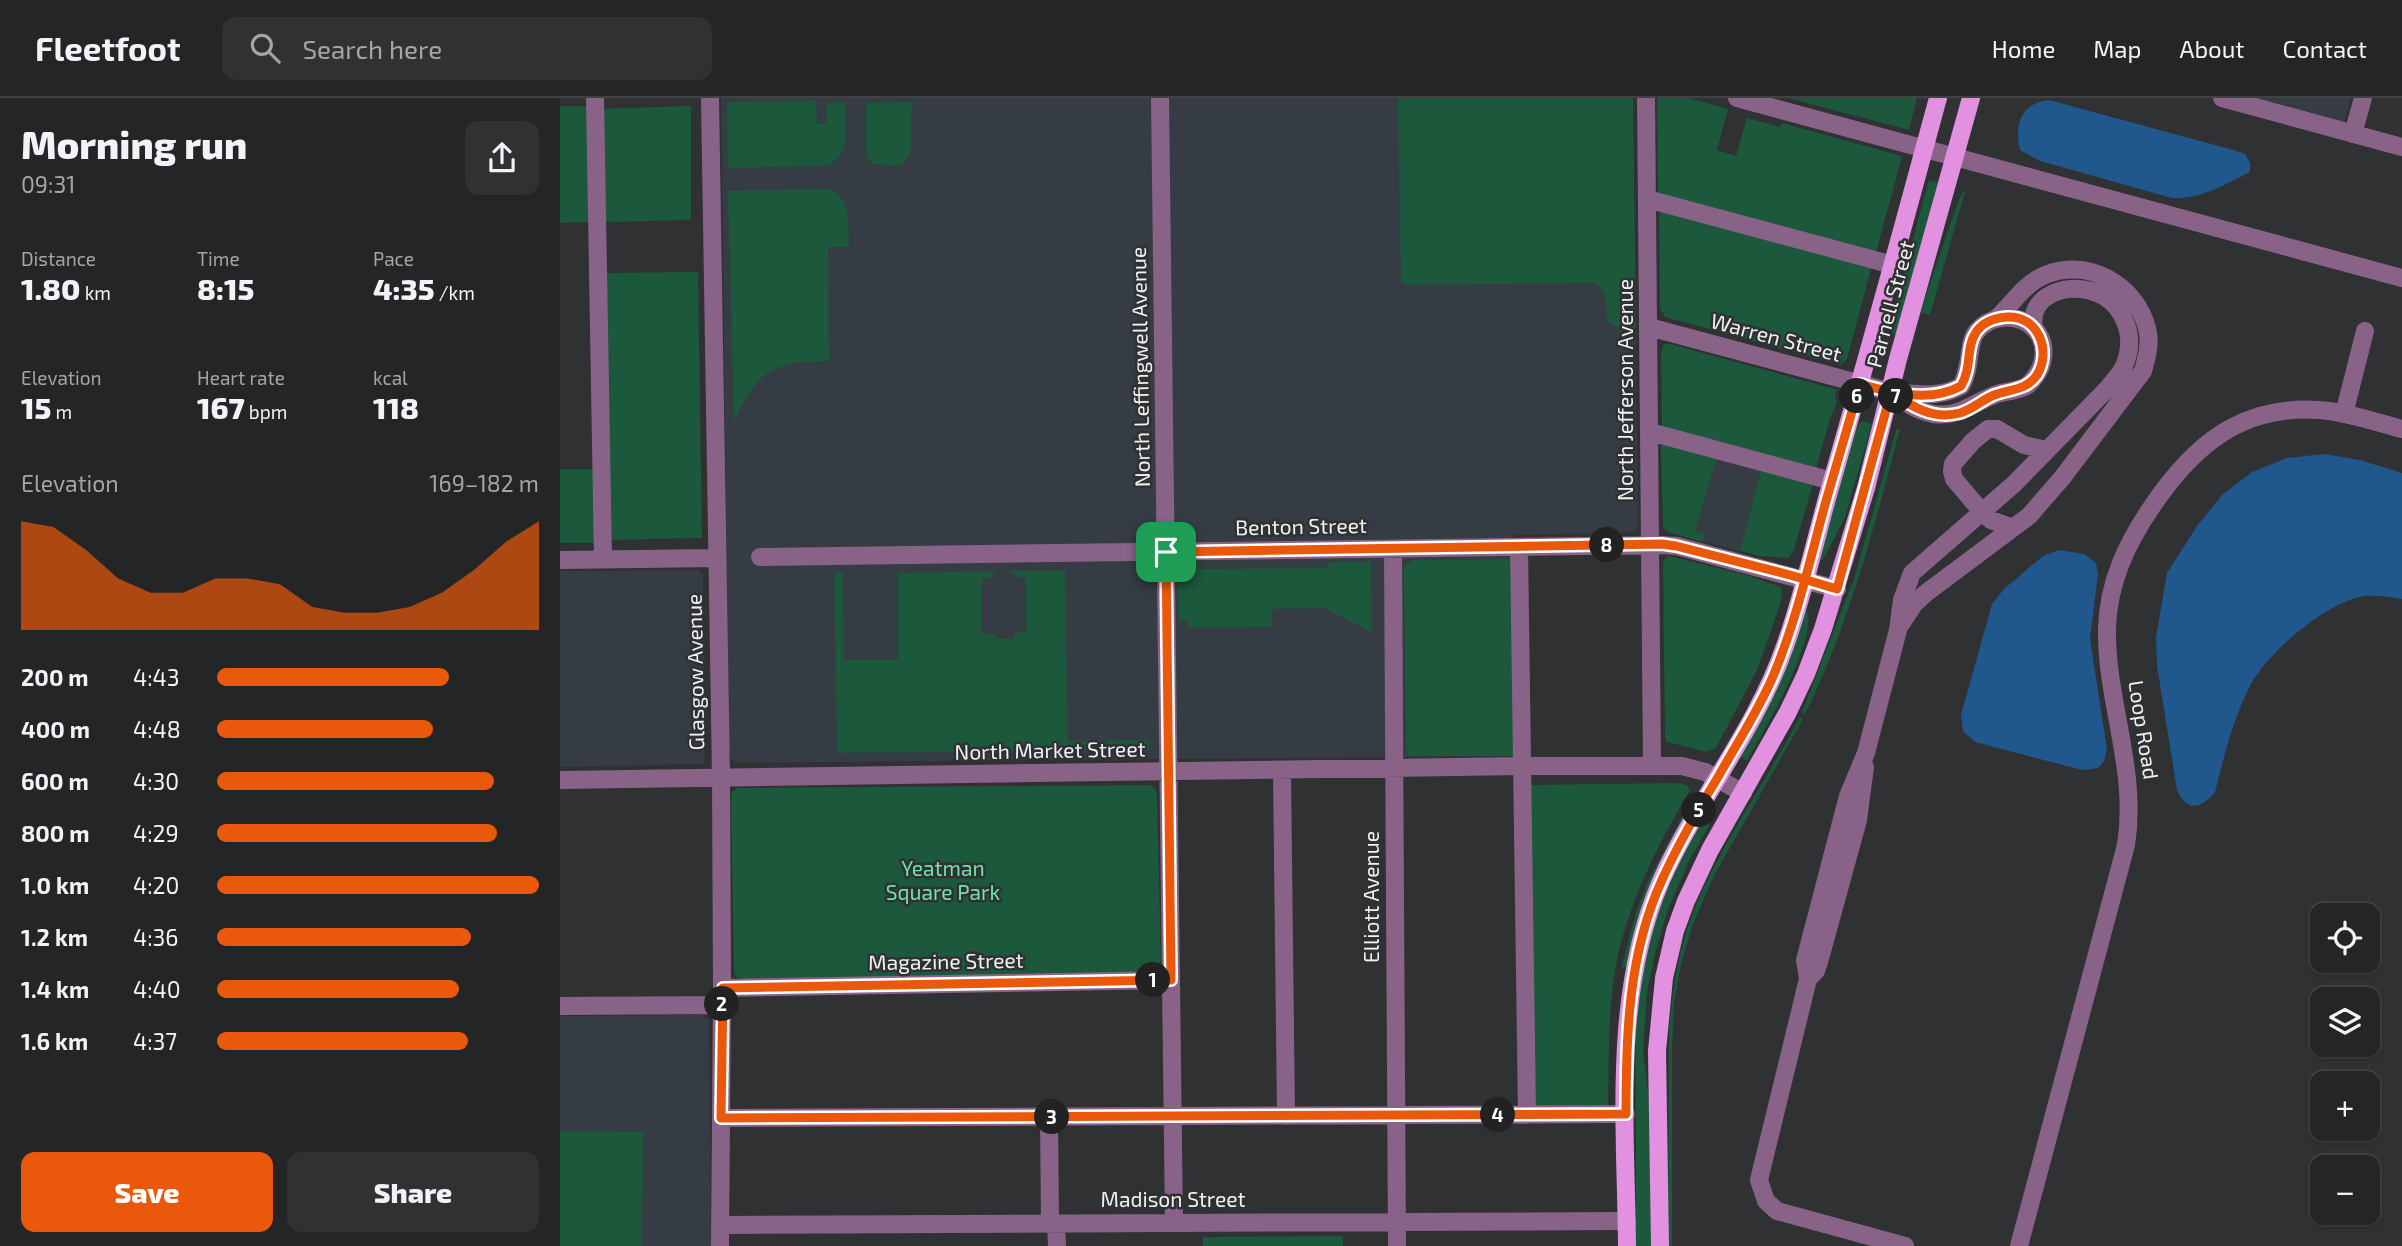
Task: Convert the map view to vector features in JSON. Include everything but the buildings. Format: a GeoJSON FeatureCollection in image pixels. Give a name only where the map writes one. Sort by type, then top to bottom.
{"type":"FeatureCollection","features":[{"type":"Feature","properties":{"kind":"main road","name":"Parnell Street"},"geometry":{"type":"LineString","coordinates":[[1717,777],[1773,677],[1784,649],[1938,98]]}},
{"type":"Feature","properties":{"kind":"main road","name":"Parnell Street"},"geometry":{"type":"LineString","coordinates":[[1743,793],[1806,674],[1837,589],[1971,98]]}},
{"type":"Feature","properties":{"kind":"main road"},"geometry":{"type":"LineString","coordinates":[[1627,1246],[1628,1013],[1643,936],[1661,882],[1717,777]]}},
{"type":"Feature","properties":{"kind":"main road"},"geometry":{"type":"LineString","coordinates":[[1660,1246],[1657,1051],[1664,978],[1686,901],[1710,850],[1743,793]]}},
{"type":"Feature","properties":{"kind":"street"},"geometry":{"type":"LineString","coordinates":[[595,98],[603,559]]}},
{"type":"Feature","properties":{"kind":"street","name":"Glasgow Avenue"},"geometry":{"type":"LineString","coordinates":[[710,98],[721,778],[720,1246]]}},
{"type":"Feature","properties":{"kind":"street","name":"North Leffingwell Avenue"},"geometry":{"type":"LineString","coordinates":[[1160,98],[1174,1223]]}},
{"type":"Feature","properties":{"kind":"street","name":"North Jefferson Avenue"},"geometry":{"type":"LineString","coordinates":[[1646,98],[1652,766]]}},
{"type":"Feature","properties":{"kind":"street"},"geometry":{"type":"LineString","coordinates":[[1737,98],[2402,278]]}},
{"type":"Feature","properties":{"kind":"street"},"geometry":{"type":"LineString","coordinates":[[2222,98],[2402,147]]}},
{"type":"Feature","properties":{"kind":"street"},"geometry":{"type":"LineString","coordinates":[[2353,134],[2363,98]]}},
{"type":"Feature","properties":{"kind":"street"},"geometry":{"type":"LineString","coordinates":[[1647,199],[1893,265]]}},
{"type":"Feature","properties":{"kind":"street"},"geometry":{"type":"LineString","coordinates":[[1898,630],[1914,604],[1926,593],[2037,508],[2143,371],[2148,354],[2148,331],[2132,296],[2116,282],[2098,274],[2066,270],[2047,274],[2031,282],[1997,318]]}},
{"type":"Feature","properties":{"kind":"street"},"geometry":{"type":"LineString","coordinates":[[1905,1246],[1777,1210],[1766,1201],[1759,1180],[1808,979],[1805,960],[1848,796],[1866,753],[1898,630],[1902,600],[1912,573],[2014,484],[2121,373],[2127,360],[2130,342],[2124,317],[2105,297],[2091,290],[2063,289],[2040,301],[2034,309],[2034,327]]}},
{"type":"Feature","properties":{"kind":"street"},"geometry":{"type":"LineString","coordinates":[[2013,317],[2034,327],[2041,337],[2042,362],[2036,375],[2026,386],[1994,395],[1961,412],[1930,414],[1913,407],[1891,392],[1938,395],[1961,386],[1969,369],[1971,342],[1975,333],[1991,320],[2013,317]]}},
{"type":"Feature","properties":{"kind":"street","name":"Warren Street"},"geometry":{"type":"LineString","coordinates":[[1649,327],[1891,392]]}},
{"type":"Feature","properties":{"kind":"street"},"geometry":{"type":"LineString","coordinates":[[2344,414],[2365,331]]}},
{"type":"Feature","properties":{"kind":"street","name":"Loop Road"},"geometry":{"type":"LineString","coordinates":[[2019,1246],[2126,845],[2130,820],[2130,793],[2107,628],[2110,600],[2124,552],[2169,481],[2206,443],[2226,429],[2246,420],[2293,411],[2319,410],[2402,429]]}},
{"type":"Feature","properties":{"kind":"street"},"geometry":{"type":"LineString","coordinates":[[2076,420],[2095,436]]}},
{"type":"Feature","properties":{"kind":"street"},"geometry":{"type":"LineString","coordinates":[[2013,528],[1991,520],[1958,485],[1952,471],[1957,457],[1988,429],[1997,429],[2024,445],[2047,450]]}},
{"type":"Feature","properties":{"kind":"street"},"geometry":{"type":"LineString","coordinates":[[1650,432],[1832,481]]}},
{"type":"Feature","properties":{"kind":"street","name":"Benton Street"},"geometry":{"type":"LineString","coordinates":[[760,557],[1649,545],[1676,546],[1837,589]]}},
{"type":"Feature","properties":{"kind":"street"},"geometry":{"type":"LineString","coordinates":[[1519,547],[1527,1115]]}},
{"type":"Feature","properties":{"kind":"street","name":"Elliott Avenue"},"geometry":{"type":"LineString","coordinates":[[1393,549],[1397,1246]]}},
{"type":"Feature","properties":{"kind":"street"},"geometry":{"type":"LineString","coordinates":[[560,560],[717,558]]}},
{"type":"Feature","properties":{"kind":"street","name":"North Market Street"},"geometry":{"type":"LineString","coordinates":[[560,780],[1652,766],[1692,767],[1717,777],[1743,793]]}},
{"type":"Feature","properties":{"kind":"street"},"geometry":{"type":"LineString","coordinates":[[1282,771],[1286,1116]]}},
{"type":"Feature","properties":{"kind":"street","name":"Magazine Street"},"geometry":{"type":"LineString","coordinates":[[560,1006],[722,997],[1171,980]]}},
{"type":"Feature","properties":{"kind":"street"},"geometry":{"type":"LineString","coordinates":[[721,1118],[1626,1114]]}},
{"type":"Feature","properties":{"kind":"street"},"geometry":{"type":"LineString","coordinates":[[1049,1117],[1053,1224],[1057,1246]]}},
{"type":"Feature","properties":{"kind":"street","name":"Madison Street"},"geometry":{"type":"LineString","coordinates":[[720,1225],[1627,1221]]}},
{"type":"Feature","properties":{"kind":"shaded area"},"geometry":{"type":"Polygon","coordinates":[[[721,98],[1633,98],[1638,526],[1636,531],[1627,533],[1514,535],[1518,756],[736,763],[731,760],[721,98]]]}},
{"type":"Feature","properties":{"kind":"shaded area"},"geometry":{"type":"Polygon","coordinates":[[[2242,98],[2351,98],[2343,126],[2242,98]]]}},
{"type":"Feature","properties":{"kind":"shaded area"},"geometry":{"type":"Polygon","coordinates":[[[1717,457],[1761,469],[1740,551],[1692,539],[1717,457]]]}},
{"type":"Feature","properties":{"kind":"shaded area"},"geometry":{"type":"Polygon","coordinates":[[[695,570],[703,575],[703,764],[560,767],[560,571],[695,570]]]}},
{"type":"Feature","properties":{"kind":"shaded area"},"geometry":{"type":"Polygon","coordinates":[[[701,1015],[709,1019],[711,1246],[560,1246],[560,1016],[701,1015]]]}},
{"type":"Feature","properties":{"kind":"green space"},"geometry":{"type":"Polygon","coordinates":[[[1398,98],[1633,98],[1636,328],[1612,325],[1608,321],[1606,300],[1595,283],[1410,285],[1401,282],[1398,98]]]}},
{"type":"Feature","properties":{"kind":"green space"},"geometry":{"type":"Polygon","coordinates":[[[1657,98],[1688,98],[1728,109],[1717,150],[1736,156],[1747,118],[1780,127],[1782,123],[1902,156],[1875,256],[1658,196],[1657,98]]]}},
{"type":"Feature","properties":{"kind":"green space"},"geometry":{"type":"Polygon","coordinates":[[[1788,98],[1917,98],[1909,130],[1788,98]]]}},
{"type":"Feature","properties":{"kind":"green space"},"geometry":{"type":"Polygon","coordinates":[[[816,101],[817,124],[826,124],[826,103],[845,102],[845,140],[840,156],[833,162],[824,166],[728,168],[727,102],[816,101]]]}},
{"type":"Feature","properties":{"kind":"green space"},"geometry":{"type":"Polygon","coordinates":[[[915,102],[911,108],[911,152],[901,166],[872,164],[866,155],[866,103],[915,102]]]}},
{"type":"Feature","properties":{"kind":"green space"},"geometry":{"type":"Polygon","coordinates":[[[560,106],[591,106],[593,222],[560,223],[560,106]]]}},
{"type":"Feature","properties":{"kind":"green space"},"geometry":{"type":"Polygon","coordinates":[[[691,106],[691,220],[602,222],[599,109],[691,106]]]}},
{"type":"Feature","properties":{"kind":"green space"},"geometry":{"type":"Polygon","coordinates":[[[1929,180],[1938,182],[1897,335],[1888,333],[1929,180]]]}},
{"type":"Feature","properties":{"kind":"green space"},"geometry":{"type":"Polygon","coordinates":[[[1966,188],[1930,315],[1920,312],[1959,199],[1966,188]]]}},
{"type":"Feature","properties":{"kind":"green space"},"geometry":{"type":"Polygon","coordinates":[[[828,189],[836,192],[845,204],[849,247],[828,247],[829,361],[794,363],[769,372],[751,391],[734,422],[728,191],[828,189]]]}},
{"type":"Feature","properties":{"kind":"green space"},"geometry":{"type":"Polygon","coordinates":[[[1661,210],[1872,265],[1847,359],[1841,365],[1665,317],[1660,309],[1661,210]]]}},
{"type":"Feature","properties":{"kind":"green space"},"geometry":{"type":"Polygon","coordinates":[[[698,272],[702,538],[608,540],[602,273],[698,272]]]}},
{"type":"Feature","properties":{"kind":"green space"},"geometry":{"type":"Polygon","coordinates":[[[1664,344],[1838,390],[1835,394],[1837,402],[1816,469],[1662,428],[1661,352],[1664,344]]]}},
{"type":"Feature","properties":{"kind":"green space"},"geometry":{"type":"Polygon","coordinates":[[[1861,421],[1872,424],[1845,517],[1823,560],[1819,559],[1855,432],[1861,421]]]}},
{"type":"Feature","properties":{"kind":"green space"},"geometry":{"type":"Polygon","coordinates":[[[1900,429],[1871,538],[1848,610],[1805,714],[1802,712],[1855,576],[1896,430],[1900,429]]]}},
{"type":"Feature","properties":{"kind":"green space"},"geometry":{"type":"Polygon","coordinates":[[[1661,444],[1717,457],[1695,531],[1705,534],[1703,542],[1668,532],[1663,528],[1661,444]]]}},
{"type":"Feature","properties":{"kind":"green space"},"geometry":{"type":"Polygon","coordinates":[[[560,469],[597,469],[597,543],[560,543],[560,469]]]}},
{"type":"Feature","properties":{"kind":"green space"},"geometry":{"type":"Polygon","coordinates":[[[1761,469],[1813,483],[1794,550],[1789,558],[1759,556],[1740,551],[1761,469]]]}},
{"type":"Feature","properties":{"kind":"green space"},"geometry":{"type":"Polygon","coordinates":[[[1669,556],[1750,576],[1781,587],[1782,599],[1757,670],[1716,748],[1707,752],[1667,742],[1665,738],[1663,561],[1669,556]]]}},
{"type":"Feature","properties":{"kind":"green space"},"geometry":{"type":"Polygon","coordinates":[[[1514,559],[1518,756],[1409,756],[1406,748],[1404,567],[1412,560],[1514,559]]]}},
{"type":"Feature","properties":{"kind":"green space"},"geometry":{"type":"Polygon","coordinates":[[[1331,562],[1371,562],[1372,632],[1324,608],[1272,609],[1272,627],[1187,628],[1187,620],[1178,621],[1177,571],[1185,565],[1199,564],[1200,569],[1325,568],[1331,562]]]}},
{"type":"Feature","properties":{"kind":"green space"},"geometry":{"type":"Polygon","coordinates":[[[1065,570],[1068,741],[1149,740],[1149,750],[837,753],[834,573],[843,573],[844,660],[898,660],[898,573],[996,571],[989,578],[982,579],[982,633],[994,634],[997,639],[1013,639],[1016,633],[1026,632],[1026,578],[1017,577],[1011,571],[1065,570]]]}},
{"type":"Feature","properties":{"kind":"green space"},"geometry":{"type":"Polygon","coordinates":[[[1806,609],[1808,622],[1798,661],[1747,761],[1740,757],[1781,680],[1806,609]]]}},
{"type":"Feature","properties":{"kind":"green space"},"geometry":{"type":"Polygon","coordinates":[[[1800,717],[1803,719],[1715,874],[1693,924],[1681,964],[1674,1004],[1672,1246],[1668,1246],[1669,1033],[1682,947],[1691,918],[1714,866],[1800,717]]]}},
{"type":"Feature","properties":{"kind":"green space","name":"Yeatman Square Park"},"geometry":{"type":"Polygon","coordinates":[[[1150,785],[1155,788],[1157,794],[1161,960],[1156,971],[1151,974],[736,977],[731,798],[732,792],[737,788],[1150,785]]]}},
{"type":"Feature","properties":{"kind":"green space"},"geometry":{"type":"Polygon","coordinates":[[[1527,785],[1687,785],[1690,790],[1642,883],[1617,958],[1610,1015],[1608,1108],[1533,1108],[1527,785]]]}},
{"type":"Feature","properties":{"kind":"green space"},"geometry":{"type":"Polygon","coordinates":[[[1695,792],[1693,803],[1640,913],[1627,966],[1621,970],[1636,912],[1648,881],[1695,792]]]}},
{"type":"Feature","properties":{"kind":"green space"},"geometry":{"type":"Polygon","coordinates":[[[1713,803],[1716,804],[1709,826],[1690,859],[1668,909],[1647,992],[1643,1050],[1651,1119],[1652,1246],[1636,1246],[1636,1045],[1640,984],[1661,906],[1713,803]]]}},
{"type":"Feature","properties":{"kind":"green space"},"geometry":{"type":"Polygon","coordinates":[[[560,1131],[643,1132],[642,1246],[560,1246],[560,1131]]]}},
{"type":"Feature","properties":{"kind":"green space"},"geometry":{"type":"Polygon","coordinates":[[[1343,1236],[1343,1246],[1203,1246],[1203,1237],[1343,1236]]]}},
{"type":"Feature","properties":{"kind":"water"},"geometry":{"type":"Polygon","coordinates":[[[2049,100],[2237,151],[2245,154],[2250,163],[2250,172],[2203,194],[2172,198],[2040,161],[2020,150],[2019,124],[2026,110],[2032,105],[2049,100]]]}},
{"type":"Feature","properties":{"kind":"water"},"geometry":{"type":"Polygon","coordinates":[[[2324,454],[2360,460],[2402,473],[2402,599],[2364,596],[2349,600],[2317,618],[2285,643],[2260,671],[2245,696],[2230,736],[2215,792],[2205,802],[2190,805],[2177,790],[2157,666],[2156,637],[2167,573],[2197,526],[2222,495],[2252,472],[2287,458],[2324,454]]]}},
{"type":"Feature","properties":{"kind":"water"},"geometry":{"type":"Polygon","coordinates":[[[2059,550],[2084,554],[2096,563],[2098,574],[2090,639],[2107,749],[2104,761],[2098,768],[2082,770],[1975,742],[1963,731],[1961,715],[1992,604],[2004,589],[2043,556],[2059,550]]]}},
{"type":"Feature","properties":{"kind":"route"},"geometry":{"type":"LineString","coordinates":[[1166,552],[1171,980],[723,988],[721,1118],[1626,1114],[1628,1013],[1631,989],[1650,911],[1685,834],[1773,677],[1796,615],[1805,580],[1813,553],[1827,498],[1860,384],[1891,392],[1938,395],[1961,386],[1969,369],[1971,342],[1975,333],[1991,320],[2002,317],[2023,320],[2034,327],[2041,337],[2042,362],[2036,375],[2026,386],[1994,395],[1961,412],[1930,414],[1909,405],[1891,392],[1837,589],[1805,580],[1790,575],[1670,545],[1166,552]]}}]}
